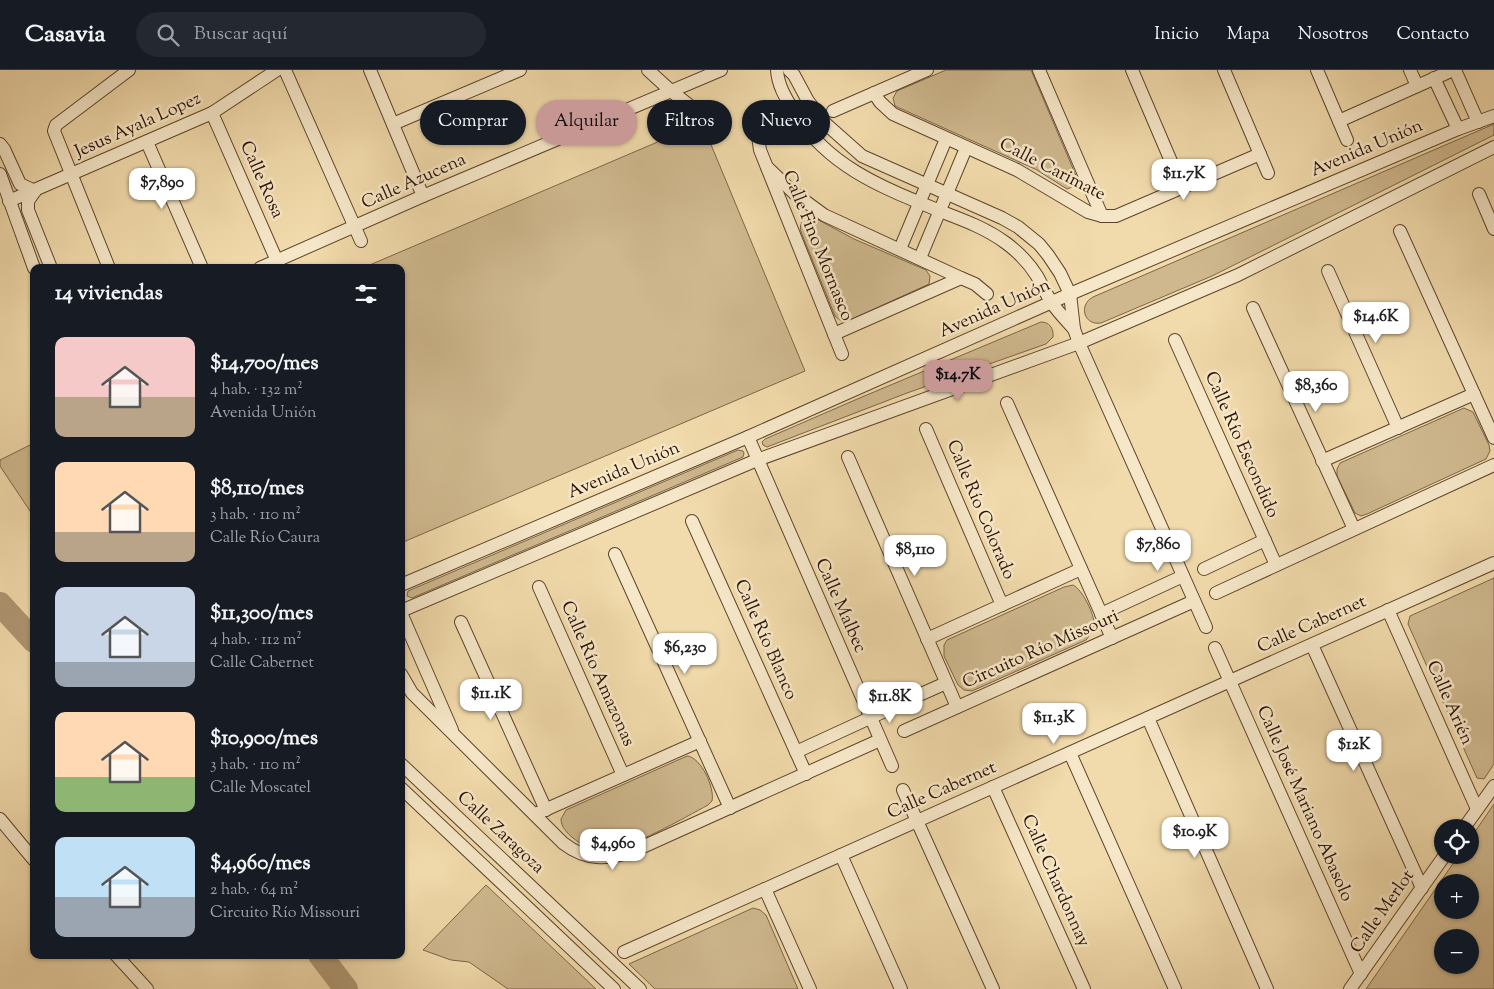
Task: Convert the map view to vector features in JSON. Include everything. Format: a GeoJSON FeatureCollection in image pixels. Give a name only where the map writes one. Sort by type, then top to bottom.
{"type":"FeatureCollection","features":[{"type":"Feature","properties":{"kind":"street"},"geometry":{"type":"LineString","coordinates":[[107,264],[55,135],[56,125],[129,70]]}},
{"type":"Feature","properties":{"kind":"street","name":"Jesus Ayala Lopez"},"geometry":{"type":"LineString","coordinates":[[9,201],[212,113],[276,70]]}},
{"type":"Feature","properties":{"kind":"street"},"geometry":{"type":"LineString","coordinates":[[285,70],[361,241]]}},
{"type":"Feature","properties":{"kind":"street"},"geometry":{"type":"LineString","coordinates":[[370,70],[423,196]]}},
{"type":"Feature","properties":{"kind":"street"},"geometry":{"type":"LineString","coordinates":[[393,124],[520,70]]}},
{"type":"Feature","properties":{"kind":"street"},"geometry":{"type":"LineString","coordinates":[[648,70],[682,100]]}},
{"type":"Feature","properties":{"kind":"street","name":"Calle Azucena"},"geometry":{"type":"LineString","coordinates":[[270,264],[423,196],[671,91],[692,76],[721,70]]}},
{"type":"Feature","properties":{"kind":"street"},"geometry":{"type":"LineString","coordinates":[[777,70],[778,82],[784,94],[803,125],[817,142],[844,165],[883,187],[981,228],[1007,244],[1029,265],[1051,302],[1074,329]]}},
{"type":"Feature","properties":{"kind":"street"},"geometry":{"type":"LineString","coordinates":[[789,70],[794,75],[808,101],[826,124],[849,146],[867,158],[1002,218],[1029,235],[1048,255],[1060,273],[1070,294],[1074,329],[1079,343],[1206,627]]}},
{"type":"Feature","properties":{"kind":"street"},"geometry":{"type":"LineString","coordinates":[[833,111],[927,70]]}},
{"type":"Feature","properties":{"kind":"street"},"geometry":{"type":"LineString","coordinates":[[1039,70],[1102,216]]}},
{"type":"Feature","properties":{"kind":"street"},"geometry":{"type":"LineString","coordinates":[[1132,70],[1182,187]]}},
{"type":"Feature","properties":{"kind":"street"},"geometry":{"type":"LineString","coordinates":[[1224,70],[1268,173]]}},
{"type":"Feature","properties":{"kind":"street"},"geometry":{"type":"LineString","coordinates":[[1317,70],[1347,140]]}},
{"type":"Feature","properties":{"kind":"street"},"geometry":{"type":"LineString","coordinates":[[1410,70],[1417,86]]}},
{"type":"Feature","properties":{"kind":"street"},"geometry":{"type":"LineString","coordinates":[[1339,121],[1454,70],[1478,122]]}},
{"type":"Feature","properties":{"kind":"street"},"geometry":{"type":"LineString","coordinates":[[1434,78],[1458,129]]}},
{"type":"Feature","properties":{"kind":"street","name":"Calle Carimate"},"geometry":{"type":"LineString","coordinates":[[874,93],[880,102],[893,114],[1017,170],[1084,210],[1102,216],[1116,216],[1260,154]]}},
{"type":"Feature","properties":{"kind":"street","name":"Calle Rosa"},"geometry":{"type":"LineString","coordinates":[[212,113],[277,261]]}},
{"type":"Feature","properties":{"kind":"street","name":"Avenida Unión"},"geometry":{"type":"LineString","coordinates":[[405,584],[748,437],[1051,302],[1458,129],[1494,116]]}},
{"type":"Feature","properties":{"kind":"street"},"geometry":{"type":"LineString","coordinates":[[900,249],[946,139]]}},
{"type":"Feature","properties":{"kind":"street"},"geometry":{"type":"LineString","coordinates":[[147,142],[200,264]]}},
{"type":"Feature","properties":{"kind":"street"},"geometry":{"type":"LineString","coordinates":[[0,144],[20,184],[34,191],[28,201],[28,210],[49,264]]}},
{"type":"Feature","properties":{"kind":"street","name":"Calle Fino Mornasco"},"geometry":{"type":"LineString","coordinates":[[759,145],[842,354]]}},
{"type":"Feature","properties":{"kind":"street"},"geometry":{"type":"LineString","coordinates":[[405,610],[757,460],[1079,343],[1238,275],[1494,147]]}},
{"type":"Feature","properties":{"kind":"street"},"geometry":{"type":"LineString","coordinates":[[920,258],[966,148]]}},
{"type":"Feature","properties":{"kind":"street"},"geometry":{"type":"LineString","coordinates":[[767,167],[794,193],[824,215],[975,284],[987,294]]}},
{"type":"Feature","properties":{"kind":"street"},"geometry":{"type":"LineString","coordinates":[[0,174],[33,264]]}},
{"type":"Feature","properties":{"kind":"street"},"geometry":{"type":"LineString","coordinates":[[1479,194],[1494,229]]}},
{"type":"Feature","properties":{"kind":"street"},"geometry":{"type":"LineString","coordinates":[[1007,244],[1018,227]]}},
{"type":"Feature","properties":{"kind":"street"},"geometry":{"type":"LineString","coordinates":[[1400,231],[1494,438]]}},
{"type":"Feature","properties":{"kind":"street"},"geometry":{"type":"LineString","coordinates":[[1328,271],[1398,428]]}},
{"type":"Feature","properties":{"kind":"street"},"geometry":{"type":"LineString","coordinates":[[834,334],[961,278]]}},
{"type":"Feature","properties":{"kind":"street"},"geometry":{"type":"LineString","coordinates":[[1252,308],[1354,529]]}},
{"type":"Feature","properties":{"kind":"street","name":"Calle Río Escondido"},"geometry":{"type":"LineString","coordinates":[[1175,340],[1276,565]]}},
{"type":"Feature","properties":{"kind":"street"},"geometry":{"type":"LineString","coordinates":[[1322,461],[1474,394]]}},
{"type":"Feature","properties":{"kind":"street"},"geometry":{"type":"LineString","coordinates":[[1007,403],[1112,638]]}},
{"type":"Feature","properties":{"kind":"street","name":"Calle Río Colorado"},"geometry":{"type":"LineString","coordinates":[[926,430],[1002,604]]}},
{"type":"Feature","properties":{"kind":"street","name":"Calle Malbec"},"geometry":{"type":"LineString","coordinates":[[748,437],[892,766]]}},
{"type":"Feature","properties":{"kind":"street"},"geometry":{"type":"LineString","coordinates":[[848,457],[957,707]]}},
{"type":"Feature","properties":{"kind":"street"},"geometry":{"type":"LineString","coordinates":[[1216,593],[1494,465]]}},
{"type":"Feature","properties":{"kind":"street","name":"Calle Río Blanco"},"geometry":{"type":"LineString","coordinates":[[692,521],[806,774]]}},
{"type":"Feature","properties":{"kind":"street"},"geometry":{"type":"LineString","coordinates":[[1204,569],[1265,540]]}},
{"type":"Feature","properties":{"kind":"street"},"geometry":{"type":"LineString","coordinates":[[615,554],[730,808]]}},
{"type":"Feature","properties":{"kind":"street","name":"Calle Cabernet"},"geometry":{"type":"LineString","coordinates":[[624,952],[1494,563]]}},
{"type":"Feature","properties":{"kind":"street"},"geometry":{"type":"LineString","coordinates":[[927,639],[1081,569]]}},
{"type":"Feature","properties":{"kind":"street","name":"Circuito Río Missouri"},"geometry":{"type":"LineString","coordinates":[[1101,614],[1183,576]]}},
{"type":"Feature","properties":{"kind":"street","name":"Calle Río Amazonas"},"geometry":{"type":"LineString","coordinates":[[539,587],[623,775]]}},
{"type":"Feature","properties":{"kind":"street","name":"Circuito Río Missouri"},"geometry":{"type":"LineString","coordinates":[[904,731],[1194,601]]}},
{"type":"Feature","properties":{"kind":"street","name":"Calle Arién"},"geometry":{"type":"LineString","coordinates":[[1388,610],[1477,809]]}},
{"type":"Feature","properties":{"kind":"street"},"geometry":{"type":"LineString","coordinates":[[405,621],[455,737]]}},
{"type":"Feature","properties":{"kind":"street"},"geometry":{"type":"LineString","coordinates":[[461,622],[540,812]]}},
{"type":"Feature","properties":{"kind":"street"},"geometry":{"type":"LineString","coordinates":[[1312,645],[1422,888]]}},
{"type":"Feature","properties":{"kind":"street","name":"Calle José Mariano Abasolo"},"geometry":{"type":"LineString","coordinates":[[1215,648],[1361,974]]}},
{"type":"Feature","properties":{"kind":"street"},"geometry":{"type":"LineString","coordinates":[[405,681],[412,694],[455,737],[540,812],[570,848],[583,855],[603,858],[620,856],[638,849],[880,740]]}},
{"type":"Feature","properties":{"kind":"street","name":"Circuito Río Missouri"},"geometry":{"type":"LineString","coordinates":[[920,695],[946,683]]}},
{"type":"Feature","properties":{"kind":"street"},"geometry":{"type":"LineString","coordinates":[[796,752],[898,705]]}},
{"type":"Feature","properties":{"kind":"street"},"geometry":{"type":"LineString","coordinates":[[1148,718],[1267,989]]}},
{"type":"Feature","properties":{"kind":"street"},"geometry":{"type":"LineString","coordinates":[[540,812],[700,741]]}},
{"type":"Feature","properties":{"kind":"street"},"geometry":{"type":"LineString","coordinates":[[1070,752],[1175,989]]}},
{"type":"Feature","properties":{"kind":"street","name":"Calle Zaragoza"},"geometry":{"type":"LineString","coordinates":[[405,768],[640,989]]}},
{"type":"Feature","properties":{"kind":"street"},"geometry":{"type":"LineString","coordinates":[[1470,819],[1494,786]]}},
{"type":"Feature","properties":{"kind":"street","name":"Calle Chardonnay"},"geometry":{"type":"LineString","coordinates":[[993,787],[1084,989]]}},
{"type":"Feature","properties":{"kind":"street"},"geometry":{"type":"LineString","coordinates":[[903,790],[993,989]]}},
{"type":"Feature","properties":{"kind":"street","name":"Calle Zaragoza"},"geometry":{"type":"LineString","coordinates":[[405,792],[614,989]]}},
{"type":"Feature","properties":{"kind":"street"},"geometry":{"type":"LineString","coordinates":[[0,819],[30,855]]}},
{"type":"Feature","properties":{"kind":"street"},"geometry":{"type":"LineString","coordinates":[[841,855],[901,989]]}},
{"type":"Feature","properties":{"kind":"street","name":"Calle Merlot"},"geometry":{"type":"LineString","coordinates":[[1350,989],[1439,864]]}},
{"type":"Feature","properties":{"kind":"street"},"geometry":{"type":"LineString","coordinates":[[765,889],[810,989]]}},
{"type":"Feature","properties":{"kind":"street"},"geometry":{"type":"LineString","coordinates":[[591,967],[603,954]]}},
{"type":"Feature","properties":{"kind":"street"},"geometry":{"type":"LineString","coordinates":[[120,959],[147,989]]}},
{"type":"Feature","properties":{"kind":"shaded area"},"geometry":{"type":"Polygon","coordinates":[[[946,70],[1031,70],[1077,178],[1075,186],[1067,189],[1037,170],[895,106],[893,98],[897,91],[946,70]]]}},
{"type":"Feature","properties":{"kind":"shaded area"},"geometry":{"type":"Polygon","coordinates":[[[1494,124],[1494,135],[1212,276],[1101,323],[1090,321],[1085,314],[1086,305],[1093,297],[1494,124]]]}},
{"type":"Feature","properties":{"kind":"shaded area"},"geometry":{"type":"Polygon","coordinates":[[[651,145],[711,145],[805,371],[405,541],[405,264],[372,264],[651,145]]]}},
{"type":"Feature","properties":{"kind":"shaded area"},"geometry":{"type":"Polygon","coordinates":[[[809,216],[854,239],[926,270],[930,276],[929,284],[848,321],[841,321],[835,316],[801,232],[802,222],[809,216]]]}},
{"type":"Feature","properties":{"kind":"shaded area"},"geometry":{"type":"Polygon","coordinates":[[[1041,322],[1049,324],[1053,331],[1053,337],[1046,344],[907,393],[767,447],[763,445],[762,442],[765,439],[1041,322]]]}},
{"type":"Feature","properties":{"kind":"shaded area"},"geometry":{"type":"Polygon","coordinates":[[[1464,408],[1473,412],[1489,445],[1490,451],[1486,459],[1367,514],[1361,516],[1355,513],[1337,476],[1337,469],[1340,463],[1464,408]]]}},
{"type":"Feature","properties":{"kind":"shaded area"},"geometry":{"type":"Polygon","coordinates":[[[30,445],[30,511],[0,466],[0,460],[30,445]]]}},
{"type":"Feature","properties":{"kind":"shaded area"},"geometry":{"type":"Polygon","coordinates":[[[738,450],[743,451],[743,457],[412,598],[407,596],[408,591],[738,450]]]}},
{"type":"Feature","properties":{"kind":"shaded area"},"geometry":{"type":"Polygon","coordinates":[[[1494,578],[1494,764],[1484,779],[1477,778],[1408,624],[1410,616],[1494,578]]]}},
{"type":"Feature","properties":{"kind":"shaded area"},"geometry":{"type":"Polygon","coordinates":[[[1073,585],[1077,587],[1084,597],[1094,621],[1093,629],[1086,640],[972,691],[964,690],[958,685],[944,656],[944,645],[947,640],[1064,587],[1073,585]]]}},
{"type":"Feature","properties":{"kind":"shaded area"},"geometry":{"type":"Polygon","coordinates":[[[687,756],[702,767],[709,781],[712,801],[708,805],[642,839],[605,851],[592,849],[576,841],[563,827],[561,819],[566,810],[687,756]]]}},
{"type":"Feature","properties":{"kind":"shaded area"},"geometry":{"type":"Polygon","coordinates":[[[1494,804],[1494,989],[1366,989],[1434,891],[1434,919],[1479,919],[1479,874],[1446,874],[1453,864],[1479,864],[1479,826],[1494,804]]]}},
{"type":"Feature","properties":{"kind":"shaded area"},"geometry":{"type":"Polygon","coordinates":[[[486,885],[596,989],[508,989],[469,962],[451,960],[423,950],[486,885]]]}},
{"type":"Feature","properties":{"kind":"shaded area"},"geometry":{"type":"Polygon","coordinates":[[[753,908],[760,910],[766,915],[798,989],[655,989],[629,964],[753,908]]]}},
{"type":"Feature","properties":{"kind":"waterway"},"geometry":{"type":"LineString","coordinates":[[0,604],[30,637]]}},
{"type":"Feature","properties":{"kind":"waterway"},"geometry":{"type":"LineString","coordinates":[[323,959],[346,989]]}}]}
